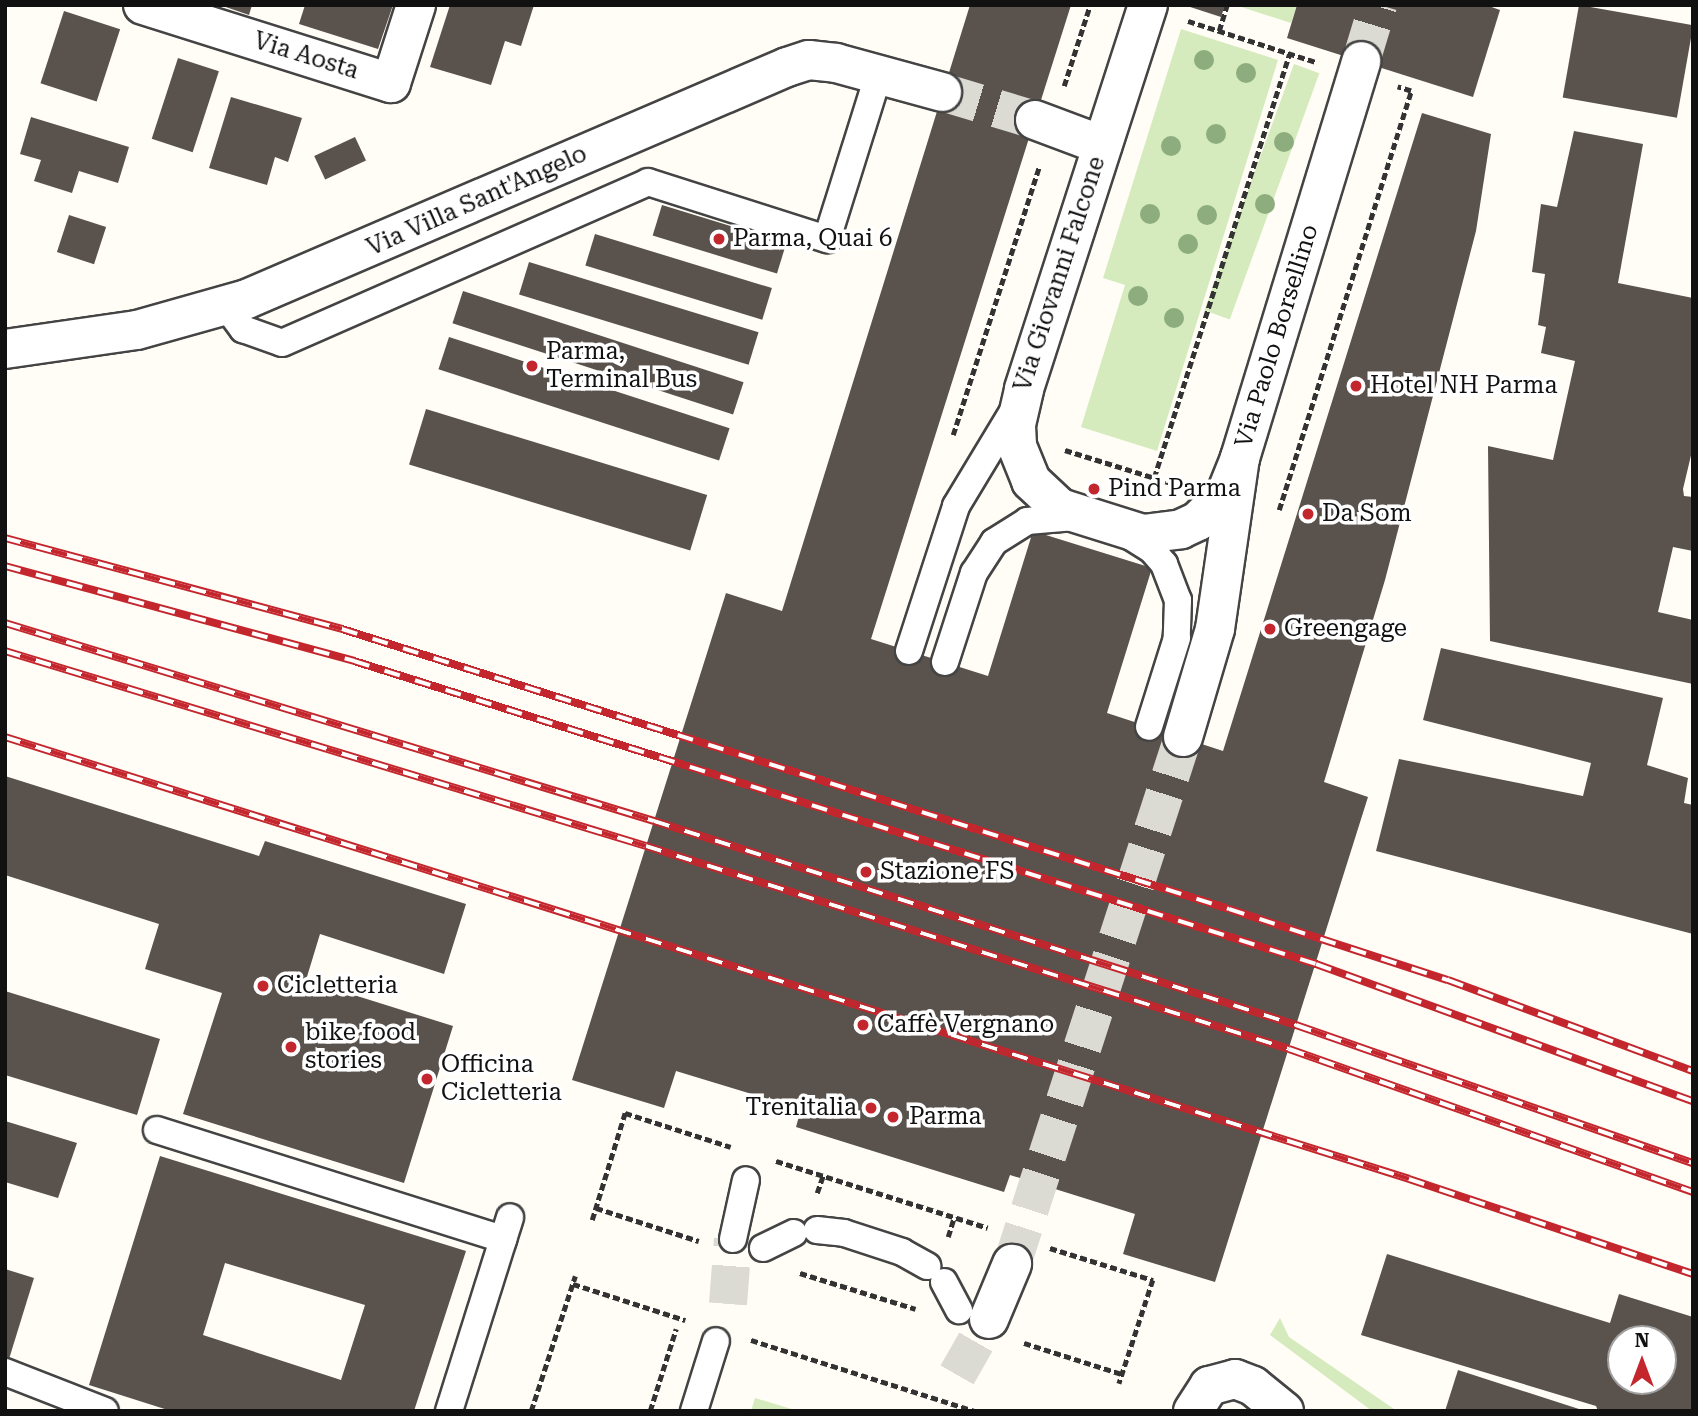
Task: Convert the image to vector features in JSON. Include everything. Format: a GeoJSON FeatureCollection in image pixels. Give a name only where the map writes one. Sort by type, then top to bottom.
{"type":"FeatureCollection","features":[{"type":"Feature","properties":{"kind":"street","name":"Via Aosta"},"geometry":{"type":"LineString","coordinates":[[143,5],[391,83],[416,5]]}},
{"type":"Feature","properties":{"kind":"street","name":"Via Giovanni Falcone"},"geometry":{"type":"LineString","coordinates":[[1024,390],[1102,145],[1164,12]]}},
{"type":"Feature","properties":{"kind":"street","name":"Via Villa Sant'Angelo"},"geometry":{"type":"LineString","coordinates":[[5,348],[98,337],[226,306],[307,275],[787,66],[809,61],[879,73],[942,92]]}},
{"type":"Feature","properties":{"kind":"street","name":"Via Paolo Borsellino"},"geometry":{"type":"LineString","coordinates":[[1166,732],[1215,629],[1240,458],[1342,63]]}},
{"type":"Feature","properties":{"kind":"street"},"geometry":{"type":"LineString","coordinates":[[1039,136],[1102,145]]}},
{"type":"Feature","properties":{"kind":"street"},"geometry":{"type":"LineString","coordinates":[[1024,390],[1016,426],[1022,464],[1044,496],[1101,524],[1162,533],[1198,520],[1226,492],[1240,458]]}},
{"type":"Feature","properties":{"kind":"street"},"geometry":{"type":"LineString","coordinates":[[988,1323],[1012,1264]]}},
{"type":"Feature","properties":{"kind":"street"},"geometry":{"type":"LineString","coordinates":[[1193,1411],[1209,1386],[1235,1379],[1253,1386],[1284,1411]]}},
{"type":"Feature","properties":{"kind":"lane"},"geometry":{"type":"LineString","coordinates":[[226,306],[243,329],[282,343],[648,182],[827,239],[879,73]]}},
{"type":"Feature","properties":{"kind":"lane","name":"Via Giovanni Falcone"},"geometry":{"type":"LineString","coordinates":[[909,651],[956,506],[1024,390]]}},
{"type":"Feature","properties":{"kind":"lane"},"geometry":{"type":"LineString","coordinates":[[945,662],[974,573],[994,542],[1027,520],[1065,515],[1101,524]]}},
{"type":"Feature","properties":{"kind":"lane","name":"Via Paolo Borsellino"},"geometry":{"type":"LineString","coordinates":[[1101,524],[1151,549],[1173,581],[1178,600],[1177,638],[1166,732]]}},
{"type":"Feature","properties":{"kind":"lane"},"geometry":{"type":"LineString","coordinates":[[157,1130],[506,1228],[449,1411]]}},
{"type":"Feature","properties":{"kind":"lane"},"geometry":{"type":"LineString","coordinates":[[733,1239],[746,1180]]}},
{"type":"Feature","properties":{"kind":"lane"},"geometry":{"type":"LineString","coordinates":[[763,1248],[811,1226],[844,1233],[902,1252],[935,1265],[988,1323]]}},
{"type":"Feature","properties":{"kind":"lane"},"geometry":{"type":"LineString","coordinates":[[694,1411],[729,1339]]}},
{"type":"Feature","properties":{"kind":"lane"},"geometry":{"type":"LineString","coordinates":[[5,1372],[105,1411]]}},
{"type":"Feature","properties":{"kind":"path"},"geometry":{"type":"LineString","coordinates":[[1062,94],[1090,5]]}},
{"type":"Feature","properties":{"kind":"path"},"geometry":{"type":"LineString","coordinates":[[1219,31],[1227,5]]}},
{"type":"Feature","properties":{"kind":"path"},"geometry":{"type":"LineString","coordinates":[[1164,12],[1289,54],[1342,63]]}},
{"type":"Feature","properties":{"kind":"path"},"geometry":{"type":"LineString","coordinates":[[1154,478],[1289,54]]}},
{"type":"Feature","properties":{"kind":"path"},"geometry":{"type":"LineString","coordinates":[[1267,514],[1277,517],[1412,92]]}},
{"type":"Feature","properties":{"kind":"path"},"geometry":{"type":"LineString","coordinates":[[951,443],[1039,136]]}},
{"type":"Feature","properties":{"kind":"path"},"geometry":{"type":"LineString","coordinates":[[1056,447],[1179,486]]}},
{"type":"Feature","properties":{"kind":"path"},"geometry":{"type":"LineString","coordinates":[[1116,477],[1119,467]]}},
{"type":"Feature","properties":{"kind":"path"},"geometry":{"type":"LineString","coordinates":[[592,1220],[625,1113],[744,1151]]}},
{"type":"Feature","properties":{"kind":"path"},"geometry":{"type":"LineString","coordinates":[[770,1159],[993,1230]]}},
{"type":"Feature","properties":{"kind":"path"},"geometry":{"type":"LineString","coordinates":[[596,1208],[701,1241]]}},
{"type":"Feature","properties":{"kind":"path"},"geometry":{"type":"LineString","coordinates":[[1047,1247],[1153,1280],[1119,1384]]}},
{"type":"Feature","properties":{"kind":"path"},"geometry":{"type":"LineString","coordinates":[[793,1270],[924,1311]]}},
{"type":"Feature","properties":{"kind":"path"},"geometry":{"type":"LineString","coordinates":[[531,1411],[575,1276]]}},
{"type":"Feature","properties":{"kind":"path"},"geometry":{"type":"LineString","coordinates":[[573,1284],[690,1321]]}},
{"type":"Feature","properties":{"kind":"path"},"geometry":{"type":"LineString","coordinates":[[988,1323],[1122,1374]]}},
{"type":"Feature","properties":{"kind":"path"},"geometry":{"type":"LineString","coordinates":[[650,1411],[676,1329]]}},
{"type":"Feature","properties":{"kind":"path"},"geometry":{"type":"LineString","coordinates":[[729,1339],[975,1411]]}},
{"type":"Feature","properties":{"kind":"green space"},"geometry":{"type":"Polygon","coordinates":[[[1235,5],[1297,5],[1291,23],[1235,5]]]}},
{"type":"Feature","properties":{"kind":"green space"},"geometry":{"type":"Polygon","coordinates":[[[1181,29],[1278,60],[1157,451],[1081,427],[1125,285],[1103,278],[1181,29]]]}},
{"type":"Feature","properties":{"kind":"green space"},"geometry":{"type":"Polygon","coordinates":[[[1294,64],[1319,73],[1230,319],[1204,310],[1294,64]]]}},
{"type":"Feature","properties":{"kind":"green space"},"geometry":{"type":"Polygon","coordinates":[[[1280,1318],[1289,1337],[1397,1411],[1372,1411],[1270,1335],[1280,1318]]]}},
{"type":"Feature","properties":{"kind":"green space"},"geometry":{"type":"Polygon","coordinates":[[[755,1398],[798,1411],[751,1411],[755,1398]]]}},
{"type":"Feature","properties":{"kind":"building"},"geometry":{"type":"Polygon","coordinates":[[[220,5],[252,5],[249,15],[220,5]]]}},
{"type":"Feature","properties":{"kind":"building"},"geometry":{"type":"Polygon","coordinates":[[[305,5],[393,5],[378,49],[299,24],[305,5]]]}},
{"type":"Feature","properties":{"kind":"building"},"geometry":{"type":"Polygon","coordinates":[[[450,5],[534,5],[521,46],[505,41],[491,85],[430,67],[450,5]]]}},
{"type":"Feature","properties":{"kind":"building"},"geometry":{"type":"Polygon","coordinates":[[[970,5],[1071,5],[871,639],[988,676],[1033,531],[1152,568],[1107,713],[1223,751],[1422,113],[1491,134],[1476,231],[1385,580],[1324,782],[1368,797],[1215,1282],[1123,1254],[1135,1214],[1010,1175],[1004,1192],[796,1127],[801,1109],[676,1071],[664,1108],[572,1080],[726,593],[782,611],[970,5]]]}},
{"type":"Feature","properties":{"kind":"building"},"geometry":{"type":"Polygon","coordinates":[[[1184,5],[1225,5],[1221,17],[1184,5]]]}},
{"type":"Feature","properties":{"kind":"building"},"geometry":{"type":"Polygon","coordinates":[[[1297,5],[1486,5],[1500,10],[1473,97],[1287,38],[1297,5]]]}},
{"type":"Feature","properties":{"kind":"building"},"geometry":{"type":"Polygon","coordinates":[[[1579,5],[1693,25],[1677,118],[1563,98],[1579,5]]]}},
{"type":"Feature","properties":{"kind":"building"},"geometry":{"type":"Polygon","coordinates":[[[64,11],[120,29],[97,102],[41,83],[64,11]]]}},
{"type":"Feature","properties":{"kind":"building"},"geometry":{"type":"Polygon","coordinates":[[[178,58],[219,71],[193,152],[152,139],[178,58]]]}},
{"type":"Feature","properties":{"kind":"building"},"geometry":{"type":"Polygon","coordinates":[[[231,97],[302,118],[288,162],[275,157],[267,185],[209,168],[231,97]]]}},
{"type":"Feature","properties":{"kind":"building"},"geometry":{"type":"Polygon","coordinates":[[[31,117],[129,147],[118,183],[79,171],[72,193],[34,181],[41,160],[20,154],[31,117]]]}},
{"type":"Feature","properties":{"kind":"building"},"geometry":{"type":"Polygon","coordinates":[[[1574,131],[1643,144],[1618,283],[1693,298],[1693,447],[1683,489],[1684,496],[1693,497],[1693,551],[1673,547],[1658,612],[1693,620],[1693,684],[1490,641],[1488,446],[1553,460],[1575,361],[1541,353],[1546,327],[1538,325],[1545,274],[1532,272],[1541,204],[1557,207],[1574,131]]]}},
{"type":"Feature","properties":{"kind":"building"},"geometry":{"type":"Polygon","coordinates":[[[355,137],[366,161],[325,180],[314,156],[355,137]]]}},
{"type":"Feature","properties":{"kind":"building","name":"Parma, Quai 6"},"geometry":{"type":"Polygon","coordinates":[[[662,205],[786,243],[777,274],[653,236],[662,205]]]}},
{"type":"Feature","properties":{"kind":"building"},"geometry":{"type":"Polygon","coordinates":[[[69,215],[106,227],[94,264],[57,252],[69,215]]]}},
{"type":"Feature","properties":{"kind":"building"},"geometry":{"type":"Polygon","coordinates":[[[595,234],[772,288],[762,320],[585,266],[595,234]]]}},
{"type":"Feature","properties":{"kind":"building"},"geometry":{"type":"Polygon","coordinates":[[[529,262],[759,332],[749,365],[519,295],[529,262]]]}},
{"type":"Feature","properties":{"kind":"building"},"geometry":{"type":"Polygon","coordinates":[[[463,291],[744,382],[733,414],[452,323],[463,291]]]}},
{"type":"Feature","properties":{"kind":"building"},"geometry":{"type":"Polygon","coordinates":[[[449,337],[730,428],[719,460],[438,369],[449,337]]]}},
{"type":"Feature","properties":{"kind":"building"},"geometry":{"type":"Polygon","coordinates":[[[426,409],[707,495],[690,550],[409,464],[426,409]]]}},
{"type":"Feature","properties":{"kind":"building"},"geometry":{"type":"Polygon","coordinates":[[[1441,648],[1663,698],[1647,765],[1688,778],[1684,803],[1693,805],[1693,934],[1376,851],[1399,759],[1583,796],[1591,763],[1423,720],[1441,648]]]}},
{"type":"Feature","properties":{"kind":"building","name":"Cicletteria"},"geometry":{"type":"Polygon","coordinates":[[[5,776],[259,856],[265,841],[466,904],[444,974],[320,934],[306,980],[453,1026],[404,1183],[183,1114],[222,993],[145,969],[159,924],[5,875],[5,776]]]}},
{"type":"Feature","properties":{"kind":"building"},"geometry":{"type":"Polygon","coordinates":[[[5,991],[160,1039],[137,1115],[5,1075],[5,991]]]}},
{"type":"Feature","properties":{"kind":"building"},"geometry":{"type":"Polygon","coordinates":[[[5,1121],[77,1143],[58,1198],[5,1182],[5,1121]]]}},
{"type":"Feature","properties":{"kind":"building"},"geometry":{"type":"Polygon","coordinates":[[[160,1156],[466,1251],[414,1411],[171,1411],[89,1385],[160,1156]],[[225,1263],[203,1335],[341,1380],[365,1305],[225,1263]]]}},
{"type":"Feature","properties":{"kind":"building"},"geometry":{"type":"Polygon","coordinates":[[[1387,1254],[1610,1323],[1619,1294],[1693,1317],[1693,1411],[1598,1411],[1596,1406],[1361,1335],[1387,1254]]]}},
{"type":"Feature","properties":{"kind":"building"},"geometry":{"type":"Polygon","coordinates":[[[5,1269],[34,1278],[9,1359],[5,1358],[5,1269]]]}},
{"type":"Feature","properties":{"kind":"building"},"geometry":{"type":"Polygon","coordinates":[[[1458,1370],[1582,1410],[1582,1411],[1445,1411],[1458,1370]]]}},
{"type":"Feature","properties":{"kind":"tunnel"},"geometry":{"type":"LineString","coordinates":[[1361,61],[1378,5]]}},
{"type":"Feature","properties":{"kind":"tunnel"},"geometry":{"type":"LineString","coordinates":[[942,92],[1035,120]]}},
{"type":"Feature","properties":{"kind":"tunnel"},"geometry":{"type":"LineString","coordinates":[[1012,1264],[1183,737]]}},
{"type":"Feature","properties":{"kind":"tunnel"},"geometry":{"type":"LineString","coordinates":[[728,1304],[733,1239]]}},
{"type":"Feature","properties":{"kind":"tunnel"},"geometry":{"type":"LineString","coordinates":[[957,1375],[989,1319]]}},
{"type":"Feature","properties":{"kind":"railway"},"geometry":{"type":"LineString","coordinates":[[5,538],[342,629],[1229,909],[1448,980],[1693,1071]]}},
{"type":"Feature","properties":{"kind":"railway"},"geometry":{"type":"LineString","coordinates":[[5,566],[354,661],[1316,964],[1693,1101]]}},
{"type":"Feature","properties":{"kind":"railway"},"geometry":{"type":"LineString","coordinates":[[5,623],[654,821],[1296,1025],[1693,1163]]}},
{"type":"Feature","properties":{"kind":"railway"},"geometry":{"type":"LineString","coordinates":[[5,651],[646,846],[1289,1049],[1693,1192]]}},
{"type":"Feature","properties":{"kind":"railway"},"geometry":{"type":"LineString","coordinates":[[5,737],[1409,1179],[1693,1274]]}},
{"type":"Feature","properties":{"kind":"place","name":"Parma, Quai 6"},"geometry":{"type":"Point","coordinates":[719,239]}},
{"type":"Feature","properties":{"kind":"place","name":"Parma, Terminal Bus"},"geometry":{"type":"Point","coordinates":[532,366]}},
{"type":"Feature","properties":{"kind":"place","name":"Hotel NH Parma"},"geometry":{"type":"Point","coordinates":[1356,386]}},
{"type":"Feature","properties":{"kind":"place","name":"Pind Parma"},"geometry":{"type":"Point","coordinates":[1094,489]}},
{"type":"Feature","properties":{"kind":"place","name":"Da Som"},"geometry":{"type":"Point","coordinates":[1308,514]}},
{"type":"Feature","properties":{"kind":"place","name":"Greengage"},"geometry":{"type":"Point","coordinates":[1270,629]}},
{"type":"Feature","properties":{"kind":"place","name":"Stazione FS"},"geometry":{"type":"Point","coordinates":[866,872]}},
{"type":"Feature","properties":{"kind":"place","name":"Cicletteria"},"geometry":{"type":"Point","coordinates":[263,986]}},
{"type":"Feature","properties":{"kind":"place","name":"Caffè Vergnano"},"geometry":{"type":"Point","coordinates":[863,1025]}},
{"type":"Feature","properties":{"kind":"place","name":"bike food stories"},"geometry":{"type":"Point","coordinates":[291,1047]}},
{"type":"Feature","properties":{"kind":"place","name":"Officina Cicletteria"},"geometry":{"type":"Point","coordinates":[427,1079]}},
{"type":"Feature","properties":{"kind":"place","name":"Trenitalia"},"geometry":{"type":"Point","coordinates":[871,1108]}},
{"type":"Feature","properties":{"kind":"place","name":"Parma"},"geometry":{"type":"Point","coordinates":[893,1117]}}]}
